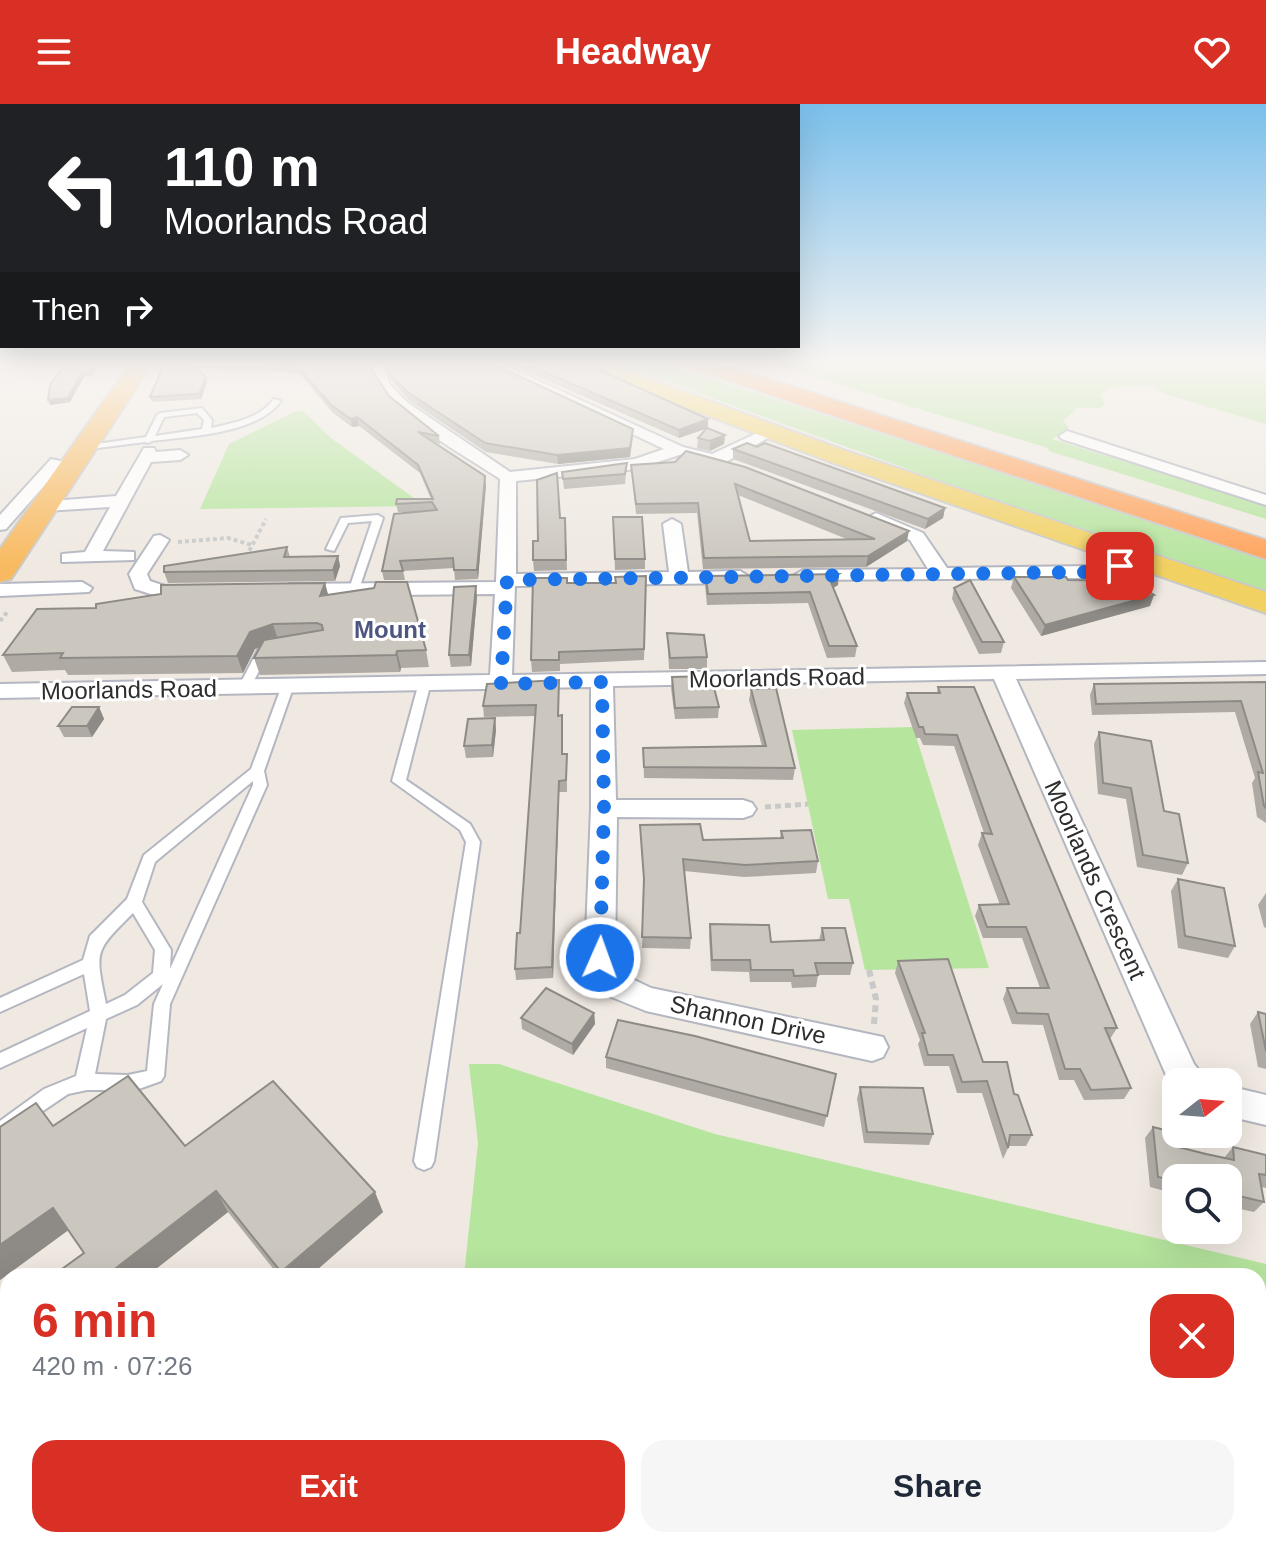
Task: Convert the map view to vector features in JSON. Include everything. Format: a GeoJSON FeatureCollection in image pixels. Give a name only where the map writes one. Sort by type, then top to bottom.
{"type":"FeatureCollection","features":[{"type":"Feature","properties":{"kind":"highway"},"geometry":{"type":"LineString","coordinates":[[0,543],[78,431]]}},
{"type":"Feature","properties":{"kind":"highway"},"geometry":{"type":"LineString","coordinates":[[0,572],[94,431]]}},
{"type":"Feature","properties":{"kind":"highway"},"geometry":{"type":"LineString","coordinates":[[906,431],[1266,550]]}},
{"type":"Feature","properties":{"kind":"highway"},"geometry":{"type":"LineString","coordinates":[[953,431],[1266,531]]}},
{"type":"Feature","properties":{"kind":"main road"},"geometry":{"type":"LineString","coordinates":[[774,431],[1266,603]]}},
{"type":"Feature","properties":{"kind":"street"},"geometry":{"type":"LineString","coordinates":[[440,431],[507,477],[510,487],[501,684]]}},
{"type":"Feature","properties":{"kind":"street"},"geometry":{"type":"LineString","coordinates":[[638,431],[678,450],[738,467]]}},
{"type":"Feature","properties":{"kind":"street"},"geometry":{"type":"LineString","coordinates":[[712,459],[772,431]]}},
{"type":"Feature","properties":{"kind":"street"},"geometry":{"type":"LineString","coordinates":[[1067,436],[1266,500]]}},
{"type":"Feature","properties":{"kind":"street"},"geometry":{"type":"LineString","coordinates":[[91,557],[148,450],[180,455]]}},
{"type":"Feature","properties":{"kind":"street"},"geometry":{"type":"LineString","coordinates":[[507,477],[637,464],[678,450]]}},
{"type":"Feature","properties":{"kind":"street"},"geometry":{"type":"LineString","coordinates":[[0,525],[57,462]]}},
{"type":"Feature","properties":{"kind":"street"},"geometry":{"type":"LineString","coordinates":[[45,506],[122,501]]}},
{"type":"Feature","properties":{"kind":"street"},"geometry":{"type":"LineString","coordinates":[[856,511],[917,535],[927,544],[940,574]]}},
{"type":"Feature","properties":{"kind":"street"},"geometry":{"type":"LineString","coordinates":[[672,524],[679,578]]}},
{"type":"Feature","properties":{"kind":"street"},"geometry":{"type":"LineString","coordinates":[[158,542],[138,574],[142,585],[163,592],[211,591]]}},
{"type":"Feature","properties":{"kind":"street"},"geometry":{"type":"LineString","coordinates":[[69,558],[127,556]]}},
{"type":"Feature","properties":{"kind":"street"},"geometry":{"type":"LineString","coordinates":[[786,576],[1102,571],[1120,566],[1132,557]]}},
{"type":"Feature","properties":{"kind":"street"},"geometry":{"type":"LineString","coordinates":[[274,590],[756,577]]}},
{"type":"Feature","properties":{"kind":"street"},"geometry":{"type":"LineString","coordinates":[[0,590],[82,588]]}},
{"type":"Feature","properties":{"kind":"street","name":"Moorlands Road"},"geometry":{"type":"LineString","coordinates":[[0,691],[424,686],[1266,668]]}},
{"type":"Feature","properties":{"kind":"street","name":"Moorlands Crescent"},"geometry":{"type":"LineString","coordinates":[[1003,674],[1179,1068]]}},
{"type":"Feature","properties":{"kind":"street","name":"Shannon Drive"},"geometry":{"type":"LineString","coordinates":[[602,682],[604,808],[600,958],[615,985],[646,999],[872,1047]]}},
{"type":"Feature","properties":{"kind":"street"},"geometry":{"type":"LineString","coordinates":[[604,808],[743,809]]}},
{"type":"Feature","properties":{"kind":"street"},"geometry":{"type":"LineString","coordinates":[[1242,1104],[1266,1110]]}},
{"type":"Feature","properties":{"kind":"lane"},"geometry":{"type":"LineString","coordinates":[[148,450],[155,431]]}},
{"type":"Feature","properties":{"kind":"lane"},"geometry":{"type":"LineString","coordinates":[[82,448],[148,450],[205,431]]}},
{"type":"Feature","properties":{"kind":"lane"},"geometry":{"type":"LineString","coordinates":[[354,589],[378,518]]}},
{"type":"Feature","properties":{"kind":"lane"},"geometry":{"type":"LineString","coordinates":[[331,549],[344,520],[391,518]]}},
{"type":"Feature","properties":{"kind":"lane"},"geometry":{"type":"LineString","coordinates":[[244,688],[262,652],[278,646]]}},
{"type":"Feature","properties":{"kind":"lane"},"geometry":{"type":"LineString","coordinates":[[424,686],[399,781],[465,827],[473,842],[424,1161]]}},
{"type":"Feature","properties":{"kind":"lane"},"geometry":{"type":"LineString","coordinates":[[84,1082],[99,1013],[90,964],[96,940],[134,902],[149,859],[257,771],[287,688]]}},
{"type":"Feature","properties":{"kind":"lane"},"geometry":{"type":"LineString","coordinates":[[0,1132],[47,1094],[84,1082],[133,1085],[155,1076],[162,1004],[260,785],[257,771]]}},
{"type":"Feature","properties":{"kind":"lane"},"geometry":{"type":"LineString","coordinates":[[0,1061],[131,1000],[161,976],[163,950],[134,902]]}},
{"type":"Feature","properties":{"kind":"lane"},"geometry":{"type":"LineString","coordinates":[[0,1005],[90,964]]}},
{"type":"Feature","properties":{"kind":"path"},"geometry":{"type":"LineString","coordinates":[[241,564],[266,519]]}},
{"type":"Feature","properties":{"kind":"path"},"geometry":{"type":"LineString","coordinates":[[158,542],[228,538],[252,545]]}},
{"type":"Feature","properties":{"kind":"path"},"geometry":{"type":"LineString","coordinates":[[237,556],[248,553]]}},
{"type":"Feature","properties":{"kind":"path"},"geometry":{"type":"LineString","coordinates":[[0,611],[8,611],[0,621]]}},
{"type":"Feature","properties":{"kind":"path"},"geometry":{"type":"LineString","coordinates":[[743,809],[808,804]]}},
{"type":"Feature","properties":{"kind":"path"},"geometry":{"type":"LineString","coordinates":[[869,970],[876,999],[872,1047]]}},
{"type":"Feature","properties":{"kind":"green space"},"geometry":{"type":"Polygon","coordinates":[[[255,431],[324,431],[425,506],[200,509],[229,444],[255,431]]]}},
{"type":"Feature","properties":{"kind":"green space"},"geometry":{"type":"Polygon","coordinates":[[[804,431],[874,431],[1266,558],[1266,593],[1062,525],[804,431]]]}},
{"type":"Feature","properties":{"kind":"green space"},"geometry":{"type":"Polygon","coordinates":[[[993,431],[1064,431],[1052,439],[1266,505],[1266,519],[1049,451],[1048,448],[993,431]]]}},
{"type":"Feature","properties":{"kind":"green space"},"geometry":{"type":"Polygon","coordinates":[[[913,727],[989,968],[865,970],[849,899],[828,899],[792,730],[913,727]]]}},
{"type":"Feature","properties":{"kind":"green space"},"geometry":{"type":"Polygon","coordinates":[[[469,1064],[499,1064],[715,1134],[1162,1239],[1162,1244],[1181,1244],[1266,1264],[1266,1268],[465,1268],[478,1143],[469,1064]]]}},
{"type":"Feature","properties":{"kind":"building"},"geometry":{"type":"Polygon","coordinates":[[[375,431],[433,431],[439,436],[418,432],[485,476],[477,570],[454,570],[453,558],[400,561],[403,571],[382,571],[394,514],[437,510],[432,502],[396,504],[397,499],[433,499],[418,465],[375,431]]]}},
{"type":"Feature","properties":{"kind":"building"},"geometry":{"type":"Polygon","coordinates":[[[467,431],[633,431],[630,448],[557,455],[485,443],[467,431]]]}},
{"type":"Feature","properties":{"kind":"building"},"geometry":{"type":"Polygon","coordinates":[[[704,431],[725,435],[710,441],[698,438],[704,431]]]}},
{"type":"Feature","properties":{"kind":"building"},"geometry":{"type":"Polygon","coordinates":[[[747,443],[757,447],[765,443],[945,508],[928,519],[733,449],[747,443]]]}},
{"type":"Feature","properties":{"kind":"building"},"geometry":{"type":"Polygon","coordinates":[[[686,451],[745,467],[909,531],[868,556],[704,558],[698,503],[636,504],[631,465],[675,462],[686,451]],[[735,484],[750,541],[875,539],[735,484]]]}},
{"type":"Feature","properties":{"kind":"building"},"geometry":{"type":"Polygon","coordinates":[[[627,463],[625,474],[563,479],[562,472],[627,463]]]}},
{"type":"Feature","properties":{"kind":"building"},"geometry":{"type":"Polygon","coordinates":[[[557,473],[560,518],[565,518],[566,560],[533,560],[533,541],[538,541],[537,480],[557,473]]]}},
{"type":"Feature","properties":{"kind":"building"},"geometry":{"type":"Polygon","coordinates":[[[613,517],[642,517],[645,559],[615,559],[613,517]]]}},
{"type":"Feature","properties":{"kind":"building"},"geometry":{"type":"Polygon","coordinates":[[[287,547],[284,557],[338,556],[333,570],[164,572],[164,566],[287,547]]]}},
{"type":"Feature","properties":{"kind":"building"},"geometry":{"type":"Polygon","coordinates":[[[839,574],[830,580],[857,646],[829,646],[810,592],[708,594],[706,576],[839,574]]]}},
{"type":"Feature","properties":{"kind":"building"},"geometry":{"type":"Polygon","coordinates":[[[646,576],[644,649],[559,652],[559,660],[531,660],[533,578],[567,578],[567,583],[616,583],[615,577],[646,576]]]}},
{"type":"Feature","properties":{"kind":"building"},"geometry":{"type":"Polygon","coordinates":[[[1014,577],[1130,581],[1154,595],[1045,625],[1014,577]]]}},
{"type":"Feature","properties":{"kind":"building"},"geometry":{"type":"Polygon","coordinates":[[[970,580],[1004,642],[982,642],[954,588],[970,580]]]}},
{"type":"Feature","properties":{"kind":"building"},"geometry":{"type":"Polygon","coordinates":[[[376,582],[407,582],[426,650],[397,651],[396,655],[254,658],[264,640],[323,630],[322,625],[317,623],[273,624],[250,632],[237,656],[60,658],[63,653],[3,655],[37,609],[96,608],[96,604],[161,594],[161,585],[325,583],[320,596],[374,588],[376,582]]]}},
{"type":"Feature","properties":{"kind":"building"},"geometry":{"type":"Polygon","coordinates":[[[476,586],[469,655],[449,655],[454,587],[476,586]]]}},
{"type":"Feature","properties":{"kind":"building"},"geometry":{"type":"Polygon","coordinates":[[[667,633],[704,635],[707,657],[670,658],[667,633]]]}},
{"type":"Feature","properties":{"kind":"building"},"geometry":{"type":"Polygon","coordinates":[[[711,676],[719,707],[675,708],[672,677],[711,676]]]}},
{"type":"Feature","properties":{"kind":"building"},"geometry":{"type":"Polygon","coordinates":[[[559,680],[558,716],[562,715],[562,754],[567,754],[566,780],[559,781],[552,967],[515,969],[536,705],[483,706],[487,684],[559,680]]]}},
{"type":"Feature","properties":{"kind":"building"},"geometry":{"type":"Polygon","coordinates":[[[1266,682],[1266,808],[1258,772],[1263,773],[1241,701],[1096,704],[1094,684],[1266,682]]]}},
{"type":"Feature","properties":{"kind":"building"},"geometry":{"type":"Polygon","coordinates":[[[938,687],[974,687],[1117,1028],[1105,1028],[1131,1088],[1091,1090],[1080,1069],[1065,1069],[1048,1014],[1017,1013],[1007,988],[1049,988],[1026,927],[987,927],[979,905],[1009,904],[982,833],[992,834],[957,735],[925,734],[923,727],[919,727],[907,693],[940,693],[938,687]]]}},
{"type":"Feature","properties":{"kind":"building"},"geometry":{"type":"Polygon","coordinates":[[[776,688],[795,768],[644,767],[643,748],[766,746],[751,689],[776,688]]]}},
{"type":"Feature","properties":{"kind":"building"},"geometry":{"type":"Polygon","coordinates":[[[72,707],[99,707],[87,726],[58,726],[72,707]]]}},
{"type":"Feature","properties":{"kind":"building"},"geometry":{"type":"Polygon","coordinates":[[[495,718],[492,745],[464,746],[468,719],[495,718]]]}},
{"type":"Feature","properties":{"kind":"building"},"geometry":{"type":"Polygon","coordinates":[[[1099,732],[1151,741],[1164,811],[1179,814],[1188,863],[1143,855],[1131,788],[1103,783],[1099,732]]]}},
{"type":"Feature","properties":{"kind":"building"},"geometry":{"type":"Polygon","coordinates":[[[700,824],[703,840],[783,838],[781,831],[811,830],[818,861],[745,865],[683,859],[691,938],[642,937],[644,879],[640,825],[700,824]]]}},
{"type":"Feature","properties":{"kind":"building"},"geometry":{"type":"Polygon","coordinates":[[[1178,879],[1224,888],[1235,946],[1185,936],[1178,879]]]}},
{"type":"Feature","properties":{"kind":"building"},"geometry":{"type":"Polygon","coordinates":[[[710,924],[769,925],[771,942],[824,940],[822,928],[845,928],[853,963],[815,963],[818,975],[794,976],[793,970],[751,970],[750,960],[712,960],[710,924]]]}},
{"type":"Feature","properties":{"kind":"building"},"geometry":{"type":"Polygon","coordinates":[[[948,959],[983,1062],[1007,1062],[1014,1094],[1018,1095],[1032,1135],[1010,1135],[1008,1148],[987,1081],[962,1082],[953,1055],[928,1055],[922,1033],[925,1033],[898,961],[948,959]]]}},
{"type":"Feature","properties":{"kind":"building"},"geometry":{"type":"Polygon","coordinates":[[[546,988],[594,1013],[572,1044],[521,1018],[546,988]]]}},
{"type":"Feature","properties":{"kind":"building"},"geometry":{"type":"Polygon","coordinates":[[[1258,1012],[1266,1014],[1266,1051],[1258,1012]]]}},
{"type":"Feature","properties":{"kind":"building"},"geometry":{"type":"Polygon","coordinates":[[[618,1020],[695,1036],[836,1074],[827,1116],[606,1057],[618,1020]]]}},
{"type":"Feature","properties":{"kind":"building"},"geometry":{"type":"Polygon","coordinates":[[[128,1076],[185,1146],[273,1081],[375,1192],[286,1268],[278,1268],[216,1191],[116,1268],[63,1268],[84,1253],[53,1208],[0,1245],[0,1127],[36,1103],[53,1126],[128,1076]]]}},
{"type":"Feature","properties":{"kind":"building"},"geometry":{"type":"Polygon","coordinates":[[[860,1087],[923,1088],[933,1134],[867,1132],[860,1087]]]}},
{"type":"Feature","properties":{"kind":"building"},"geometry":{"type":"Polygon","coordinates":[[[1153,1127],[1162,1129],[1162,1148],[1182,1148],[1234,1160],[1233,1148],[1266,1155],[1266,1175],[1259,1174],[1264,1202],[1242,1197],[1242,1164],[1162,1164],[1162,1178],[1158,1177],[1153,1127]]]}},
{"type":"Feature","properties":{"kind":"district","name":"Mount"},"geometry":{"type":"Point","coordinates":[390,630]}},
{"type":"Feature","properties":{"kind":"route"},"geometry":{"type":"LineString","coordinates":[[600,958],[604,808],[602,682],[501,684],[507,580],[1093,572],[1120,566]]}}]}
